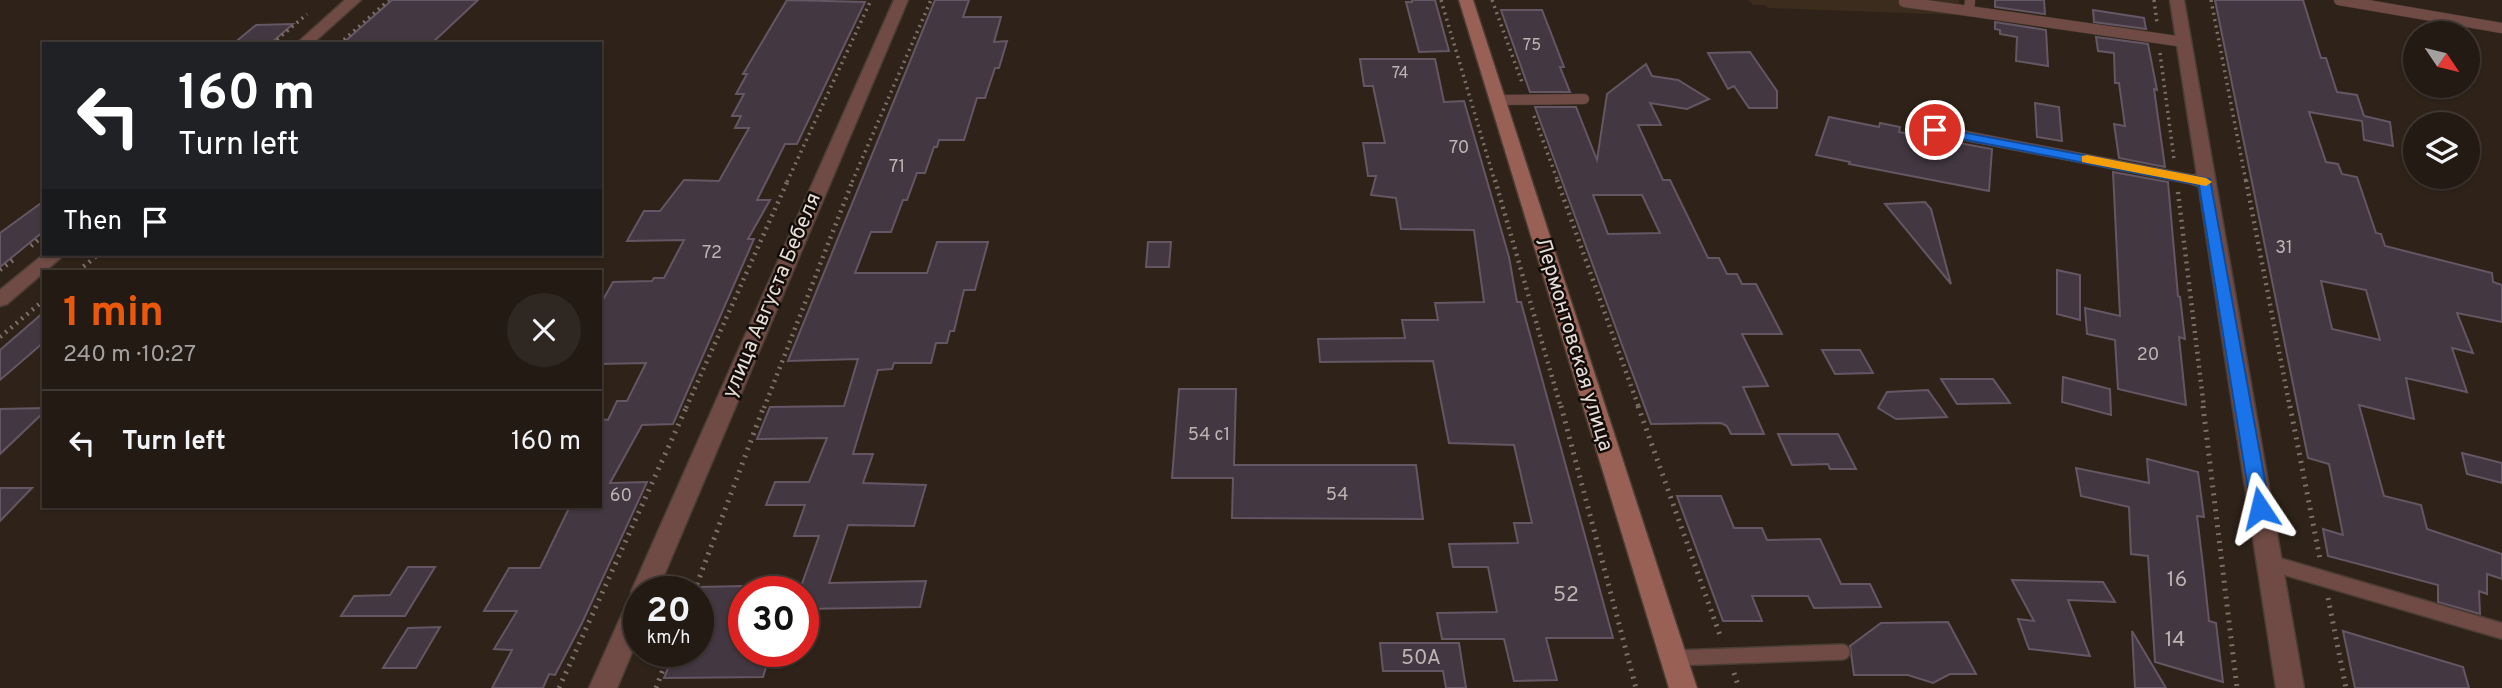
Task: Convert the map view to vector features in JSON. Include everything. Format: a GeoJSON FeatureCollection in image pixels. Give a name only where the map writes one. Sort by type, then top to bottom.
{"type":"FeatureCollection","features":[{"type":"Feature","properties":{"kind":"main road","name":"Лермонтовская улица"},"geometry":{"type":"LineString","coordinates":[[1466,0],[1683,688]]}},
{"type":"Feature","properties":{"kind":"street"},"geometry":{"type":"LineString","coordinates":[[305,42],[354,0]]}},
{"type":"Feature","properties":{"kind":"street","name":"улица Августа Бебеля"},"geometry":{"type":"LineString","coordinates":[[651,576],[901,0]]}},
{"type":"Feature","properties":{"kind":"street"},"geometry":{"type":"LineString","coordinates":[[2177,0],[2290,688]]}},
{"type":"Feature","properties":{"kind":"street"},"geometry":{"type":"LineString","coordinates":[[0,300],[53,256]]}},
{"type":"Feature","properties":{"kind":"street"},"geometry":{"type":"LineString","coordinates":[[603,688],[623,642]]}},
{"type":"Feature","properties":{"kind":"lane"},"geometry":{"type":"LineString","coordinates":[[1969,10],[1970,0]]}},
{"type":"Feature","properties":{"kind":"lane"},"geometry":{"type":"LineString","coordinates":[[2339,0],[2502,28]]}},
{"type":"Feature","properties":{"kind":"lane"},"geometry":{"type":"LineString","coordinates":[[1904,2],[2184,42]]}},
{"type":"Feature","properties":{"kind":"lane"},"geometry":{"type":"LineString","coordinates":[[1499,100],[1584,99]]}},
{"type":"Feature","properties":{"kind":"lane"},"geometry":{"type":"LineString","coordinates":[[1935,130],[2206,182]]}},
{"type":"Feature","properties":{"kind":"lane"},"geometry":{"type":"LineString","coordinates":[[2270,563],[2502,631]]}},
{"type":"Feature","properties":{"kind":"lane"},"geometry":{"type":"LineString","coordinates":[[1674,658],[1842,652]]}},
{"type":"Feature","properties":{"kind":"path"},"geometry":{"type":"LineString","coordinates":[[341,42],[389,0]]}},
{"type":"Feature","properties":{"kind":"path"},"geometry":{"type":"LineString","coordinates":[[558,688],[629,538],[794,162],[871,0]]}},
{"type":"Feature","properties":{"kind":"path"},"geometry":{"type":"LineString","coordinates":[[700,576],[830,233],[931,0]]}},
{"type":"Feature","properties":{"kind":"path"},"geometry":{"type":"LineString","coordinates":[[1441,0],[1553,377],[1636,688]]}},
{"type":"Feature","properties":{"kind":"path"},"geometry":{"type":"LineString","coordinates":[[1492,0],[1740,688]]}},
{"type":"Feature","properties":{"kind":"path"},"geometry":{"type":"LineString","coordinates":[[2154,0],[2237,688]]}},
{"type":"Feature","properties":{"kind":"path"},"geometry":{"type":"LineString","coordinates":[[2211,0],[2346,688]]}},
{"type":"Feature","properties":{"kind":"path"},"geometry":{"type":"LineString","coordinates":[[274,42],[316,7]]}},
{"type":"Feature","properties":{"kind":"path"},"geometry":{"type":"LineString","coordinates":[[79,270],[97,256]]}},
{"type":"Feature","properties":{"kind":"path"},"geometry":{"type":"LineString","coordinates":[[0,337],[42,302]]}},
{"type":"Feature","properties":{"kind":"path"},"geometry":{"type":"LineString","coordinates":[[656,688],[664,667]]}},
{"type":"Feature","properties":{"kind":"shaded area"},"geometry":{"type":"Polygon","coordinates":[[[1749,0],[1959,0],[1960,15],[1769,8],[1765,5],[1753,5],[1749,0]]]}},
{"type":"Feature","properties":{"kind":"building"},"geometry":{"type":"Polygon","coordinates":[[[392,0],[478,0],[433,42],[344,42],[392,0]]]}},
{"type":"Feature","properties":{"kind":"building"},"geometry":{"type":"Polygon","coordinates":[[[787,0],[865,2],[797,144],[785,144],[757,200],[770,200],[748,239],[754,239],[673,424],[642,425],[610,483],[647,482],[555,675],[549,674],[543,688],[492,688],[512,650],[494,649],[517,611],[484,611],[509,568],[540,568],[569,508],[602,508],[602,419],[608,420],[617,401],[627,401],[646,363],[602,364],[602,301],[613,282],[664,278],[684,240],[627,241],[644,211],[660,211],[684,180],[719,181],[749,128],[735,128],[741,116],[732,116],[744,94],[736,94],[747,74],[743,74],[787,0]]]}},
{"type":"Feature","properties":{"kind":"building"},"geometry":{"type":"Polygon","coordinates":[[[935,0],[969,0],[963,17],[1001,17],[994,42],[1007,41],[999,68],[995,68],[985,98],[977,98],[964,140],[939,140],[925,173],[917,173],[891,232],[871,232],[855,273],[927,273],[937,242],[988,242],[975,290],[964,290],[954,331],[950,331],[947,343],[936,343],[931,363],[894,363],[892,369],[878,370],[853,454],[873,454],[863,483],[926,485],[914,526],[848,525],[829,583],[926,581],[920,607],[819,609],[819,576],[805,576],[819,536],[794,536],[805,505],[766,505],[775,482],[809,482],[827,438],[757,439],[770,407],[844,406],[858,359],[788,361],[935,0]]]}},
{"type":"Feature","properties":{"kind":"building"},"geometry":{"type":"Polygon","coordinates":[[[1435,0],[1449,51],[1419,52],[1406,2],[1435,0]]]}},
{"type":"Feature","properties":{"kind":"building"},"geometry":{"type":"Polygon","coordinates":[[[1995,0],[2044,0],[2045,14],[1995,7],[1995,0]]]}},
{"type":"Feature","properties":{"kind":"building"},"geometry":{"type":"Polygon","coordinates":[[[2215,0],[2303,0],[2321,58],[2326,58],[2337,92],[2357,95],[2364,116],[2390,122],[2393,146],[2364,140],[2362,121],[2309,112],[2326,162],[2338,164],[2342,174],[2357,177],[2376,233],[2381,234],[2385,246],[2492,273],[2493,282],[2502,285],[2502,322],[2457,313],[2473,353],[2452,348],[2467,392],[2406,378],[2414,419],[2359,405],[2384,496],[2421,505],[2427,529],[2502,554],[2502,579],[2487,574],[2487,594],[2479,591],[2480,614],[2438,602],[2438,585],[2328,556],[2323,529],[2343,535],[2329,464],[2308,458],[2215,0]],[[2321,281],[2332,329],[2380,340],[2366,290],[2321,281]]]}},
{"type":"Feature","properties":{"kind":"building"},"geometry":{"type":"Polygon","coordinates":[[[1501,10],[1542,10],[1564,67],[1560,67],[1570,92],[1530,92],[1501,10]]]}},
{"type":"Feature","properties":{"kind":"building"},"geometry":{"type":"Polygon","coordinates":[[[2093,10],[2144,18],[2146,29],[2094,22],[2093,10]]]}},
{"type":"Feature","properties":{"kind":"building"},"geometry":{"type":"Polygon","coordinates":[[[1995,22],[2046,30],[2048,66],[2016,61],[2017,37],[2000,34],[2000,30],[1995,29],[1995,22]]]}},
{"type":"Feature","properties":{"kind":"building"},"geometry":{"type":"Polygon","coordinates":[[[293,24],[272,42],[235,42],[256,25],[293,24]]]}},
{"type":"Feature","properties":{"kind":"building"},"geometry":{"type":"Polygon","coordinates":[[[2096,37],[2148,44],[2157,90],[2154,89],[2165,167],[2119,158],[2114,124],[2125,126],[2119,83],[2115,83],[2114,53],[2098,51],[2096,37]]]}},
{"type":"Feature","properties":{"kind":"building"},"geometry":{"type":"Polygon","coordinates":[[[1750,52],[1777,91],[1777,108],[1749,108],[1734,86],[1728,89],[1708,53],[1750,52]]]}},
{"type":"Feature","properties":{"kind":"building"},"geometry":{"type":"Polygon","coordinates":[[[1360,59],[1435,59],[1444,102],[1464,101],[1509,257],[1517,302],[1521,302],[1613,638],[1546,638],[1557,680],[1514,681],[1504,639],[1442,639],[1437,613],[1497,612],[1488,567],[1453,567],[1449,544],[1518,543],[1514,523],[1532,523],[1514,445],[1449,443],[1433,361],[1320,362],[1318,339],[1405,338],[1402,320],[1438,320],[1435,303],[1484,302],[1474,230],[1401,229],[1396,198],[1371,195],[1376,176],[1368,176],[1363,143],[1385,143],[1373,86],[1364,86],[1360,59]]]}},
{"type":"Feature","properties":{"kind":"building"},"geometry":{"type":"Polygon","coordinates":[[[1646,64],[1652,76],[1678,80],[1709,99],[1687,109],[1650,103],[1661,125],[1638,125],[1663,180],[1670,180],[1708,258],[1719,258],[1727,274],[1737,274],[1742,284],[1756,284],[1782,334],[1742,334],[1768,386],[1743,387],[1764,434],[1731,434],[1727,426],[1721,423],[1651,424],[1535,107],[1576,107],[1597,160],[1607,94],[1646,64]],[[1593,195],[1608,234],[1660,233],[1642,195],[1593,195]]]}},
{"type":"Feature","properties":{"kind":"building"},"geometry":{"type":"Polygon","coordinates":[[[2035,103],[2059,107],[2062,141],[2037,137],[2035,103]]]}},
{"type":"Feature","properties":{"kind":"building"},"geometry":{"type":"Polygon","coordinates":[[[1829,117],[1879,127],[1880,123],[1900,127],[1899,132],[1992,149],[1989,191],[1816,155],[1829,117]]]}},
{"type":"Feature","properties":{"kind":"building"},"geometry":{"type":"Polygon","coordinates":[[[2113,172],[2168,182],[2178,296],[2185,339],[2179,337],[2186,405],[2118,389],[2115,340],[2087,334],[2085,308],[2120,316],[2113,172]]]}},
{"type":"Feature","properties":{"kind":"building"},"geometry":{"type":"Polygon","coordinates":[[[42,202],[42,233],[0,267],[0,233],[42,202]]]}},
{"type":"Feature","properties":{"kind":"building"},"geometry":{"type":"Polygon","coordinates":[[[1925,202],[1931,209],[1951,284],[1885,204],[1925,202]]]}},
{"type":"Feature","properties":{"kind":"building"},"geometry":{"type":"Polygon","coordinates":[[[1148,242],[1171,242],[1169,267],[1146,267],[1148,242]]]}},
{"type":"Feature","properties":{"kind":"building"},"geometry":{"type":"Polygon","coordinates":[[[2057,270],[2080,275],[2080,320],[2057,314],[2057,270]]]}},
{"type":"Feature","properties":{"kind":"building"},"geometry":{"type":"Polygon","coordinates":[[[42,314],[42,344],[0,380],[0,350],[42,314]]]}},
{"type":"Feature","properties":{"kind":"building"},"geometry":{"type":"Polygon","coordinates":[[[1822,350],[1860,350],[1873,373],[1835,374],[1822,350]]]}},
{"type":"Feature","properties":{"kind":"building"},"geometry":{"type":"Polygon","coordinates":[[[2063,377],[2110,389],[2111,415],[2062,402],[2063,377]]]}},
{"type":"Feature","properties":{"kind":"building"},"geometry":{"type":"Polygon","coordinates":[[[1941,379],[1993,379],[2010,403],[1957,404],[1941,379]]]}},
{"type":"Feature","properties":{"kind":"building"},"geometry":{"type":"Polygon","coordinates":[[[1179,389],[1236,389],[1234,465],[1416,465],[1423,519],[1232,518],[1233,478],[1172,478],[1179,389]]]}},
{"type":"Feature","properties":{"kind":"building"},"geometry":{"type":"Polygon","coordinates":[[[1928,390],[1947,417],[1896,419],[1878,408],[1887,392],[1928,390]]]}},
{"type":"Feature","properties":{"kind":"building"},"geometry":{"type":"Polygon","coordinates":[[[42,408],[42,414],[0,454],[0,409],[42,408]]]}},
{"type":"Feature","properties":{"kind":"building"},"geometry":{"type":"Polygon","coordinates":[[[1778,434],[1838,434],[1856,469],[1830,469],[1828,464],[1792,465],[1778,434]]]}},
{"type":"Feature","properties":{"kind":"building"},"geometry":{"type":"Polygon","coordinates":[[[2462,453],[2502,463],[2502,483],[2467,474],[2462,453]]]}},
{"type":"Feature","properties":{"kind":"building"},"geometry":{"type":"Polygon","coordinates":[[[2147,459],[2198,472],[2204,517],[2197,516],[2209,621],[2216,623],[2223,682],[2155,662],[2148,556],[2131,554],[2129,507],[2081,496],[2076,468],[2149,483],[2147,459]]]}},
{"type":"Feature","properties":{"kind":"building"},"geometry":{"type":"Polygon","coordinates":[[[0,488],[32,488],[0,521],[0,488]]]}},
{"type":"Feature","properties":{"kind":"building"},"geometry":{"type":"Polygon","coordinates":[[[1677,496],[1721,496],[1734,528],[1762,528],[1767,540],[1820,539],[1841,584],[1870,584],[1881,607],[1814,608],[1808,596],[1752,596],[1762,621],[1723,621],[1677,496]]]}},
{"type":"Feature","properties":{"kind":"building"},"geometry":{"type":"Polygon","coordinates":[[[408,567],[435,567],[405,616],[341,616],[354,596],[390,595],[408,567]]]}},
{"type":"Feature","properties":{"kind":"building"},"geometry":{"type":"Polygon","coordinates":[[[2012,580],[2103,582],[2115,602],[2068,600],[2090,656],[2029,649],[2018,619],[2034,621],[2012,580]]]}},
{"type":"Feature","properties":{"kind":"building"},"geometry":{"type":"Polygon","coordinates":[[[728,586],[728,667],[766,667],[763,677],[664,678],[668,667],[714,667],[714,587],[728,586]]]}},
{"type":"Feature","properties":{"kind":"building"},"geometry":{"type":"Polygon","coordinates":[[[1948,622],[1976,674],[1950,674],[1933,683],[1908,675],[1854,675],[1850,646],[1881,623],[1948,622]]]}},
{"type":"Feature","properties":{"kind":"building"},"geometry":{"type":"Polygon","coordinates":[[[440,627],[416,668],[383,668],[408,628],[440,627]]]}},
{"type":"Feature","properties":{"kind":"building"},"geometry":{"type":"Polygon","coordinates":[[[2132,631],[2166,688],[2135,688],[2132,631]]]}},
{"type":"Feature","properties":{"kind":"building"},"geometry":{"type":"Polygon","coordinates":[[[2343,631],[2463,667],[2469,688],[2355,688],[2343,631]]]}},
{"type":"Feature","properties":{"kind":"building"},"geometry":{"type":"Polygon","coordinates":[[[1380,643],[1459,643],[1466,688],[1446,688],[1443,671],[1383,671],[1380,643]]]}},
{"type":"Feature","properties":{"kind":"slow traffic"},"geometry":{"type":"LineString","coordinates":[[2087,159],[2206,182]]}},
{"type":"Feature","properties":{"kind":"route"},"geometry":{"type":"LineString","coordinates":[[1935,130],[2206,182],[2260,508]]}}]}
